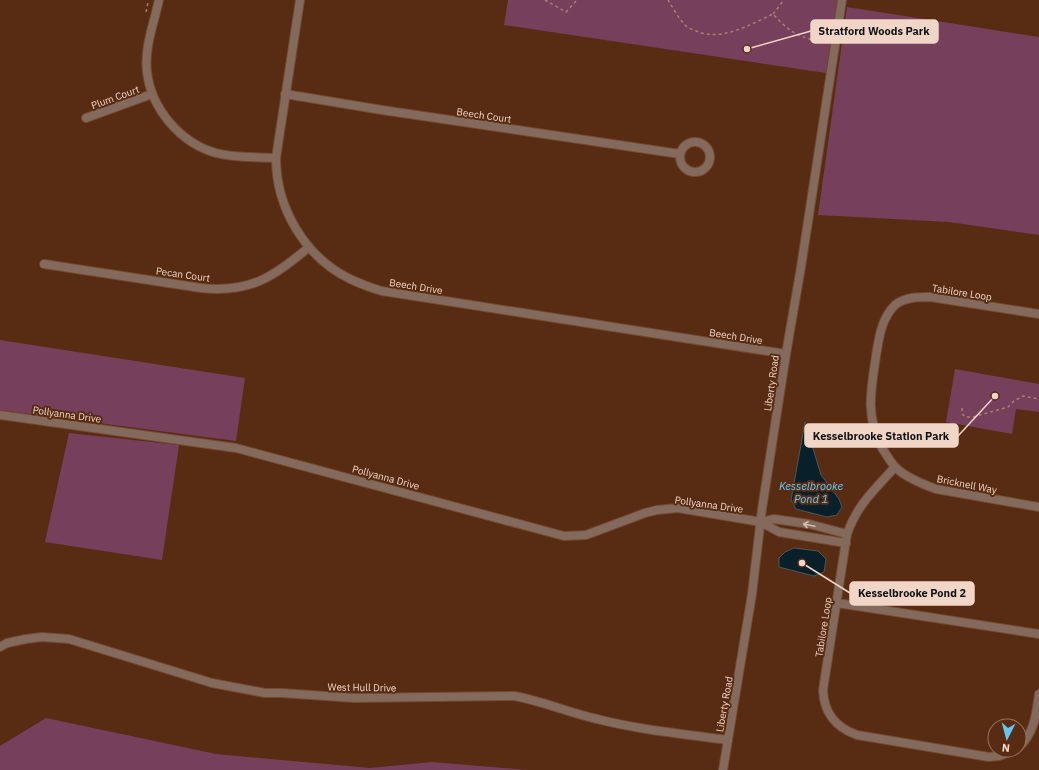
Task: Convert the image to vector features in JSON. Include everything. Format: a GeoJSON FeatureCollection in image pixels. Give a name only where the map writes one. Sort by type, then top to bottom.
{"type":"FeatureCollection","features":[{"type":"Feature","properties":{"kind":"street"},"geometry":{"type":"LineString","coordinates":[[160,0],[147,51],[146,71],[152,94],[166,119],[177,131],[189,140],[215,153],[232,156],[276,158]]}},
{"type":"Feature","properties":{"kind":"street","name":"Beech Drive"},"geometry":{"type":"LineString","coordinates":[[300,0],[276,158],[279,188],[290,220],[299,235],[309,247],[335,270],[365,286],[382,291],[786,354]]}},
{"type":"Feature","properties":{"kind":"street","name":"Liberty Road"},"geometry":{"type":"LineString","coordinates":[[723,770],[752,594],[786,354],[801,267],[842,0]]}},
{"type":"Feature","properties":{"kind":"street","name":"Plum Court"},"geometry":{"type":"LineString","coordinates":[[86,118],[152,94]]}},
{"type":"Feature","properties":{"kind":"street","name":"Beech Court"},"geometry":{"type":"LineString","coordinates":[[285,94],[382,110],[680,154]]}},
{"type":"Feature","properties":{"kind":"street","name":"Pecan Court"},"geometry":{"type":"LineString","coordinates":[[44,264],[200,288],[227,289],[259,282],[274,275],[309,247]]}},
{"type":"Feature","properties":{"kind":"street","name":"Tabilore Loop"},"geometry":{"type":"LineString","coordinates":[[987,757],[857,735],[840,727],[832,719],[823,700],[823,690],[847,534],[853,517],[858,509],[895,467],[878,439],[872,423],[870,409],[870,394],[881,328],[885,319],[896,305],[915,297],[930,297],[1039,314]]}},
{"type":"Feature","properties":{"kind":"street","name":"Pollyanna Drive"},"geometry":{"type":"LineString","coordinates":[[0,415],[236,448],[564,536],[586,535],[644,513],[670,508],[678,508],[761,522]]}},
{"type":"Feature","properties":{"kind":"street","name":"Bricknell Way"},"geometry":{"type":"LineString","coordinates":[[895,467],[921,484],[936,489],[1039,507]]}},
{"type":"Feature","properties":{"kind":"street"},"geometry":{"type":"LineString","coordinates":[[761,522],[774,518],[809,524],[847,534]]}},
{"type":"Feature","properties":{"kind":"street"},"geometry":{"type":"LineString","coordinates":[[761,522],[779,532],[846,543]]}},
{"type":"Feature","properties":{"kind":"street"},"geometry":{"type":"LineString","coordinates":[[837,603],[1039,634]]}},
{"type":"Feature","properties":{"kind":"street","name":"West Hull Drive"},"geometry":{"type":"LineString","coordinates":[[0,647],[7,643],[42,637],[69,639],[212,683],[265,693],[354,698],[514,696],[531,699],[598,720],[658,731],[728,740]]}},
{"type":"Feature","properties":{"kind":"street"},"geometry":{"type":"LineString","coordinates":[[1027,737],[1034,724],[1039,694]]}},
{"type":"Feature","properties":{"kind":"path"},"geometry":{"type":"LineString","coordinates":[[545,0],[566,12],[577,0]]}},
{"type":"Feature","properties":{"kind":"path"},"geometry":{"type":"LineString","coordinates":[[668,0],[686,26],[699,33],[712,36],[744,28],[773,14],[784,0]]}},
{"type":"Feature","properties":{"kind":"path"},"geometry":{"type":"LineString","coordinates":[[773,14],[788,29],[800,36],[817,41]]}},
{"type":"Feature","properties":{"kind":"path"},"geometry":{"type":"LineString","coordinates":[[962,408],[962,414],[966,416],[973,416],[1008,408],[1023,396],[1039,399]]}},
{"type":"Feature","properties":{"kind":"shaded area"},"geometry":{"type":"Polygon","coordinates":[[[508,0],[837,0],[826,73],[504,25],[508,0]]]}},
{"type":"Feature","properties":{"kind":"shaded area"},"geometry":{"type":"Polygon","coordinates":[[[847,7],[1039,37],[1039,235],[949,222],[818,215],[847,7]]]}},
{"type":"Feature","properties":{"kind":"shaded area"},"geometry":{"type":"Polygon","coordinates":[[[0,340],[245,378],[236,441],[0,410],[0,340]]]}},
{"type":"Feature","properties":{"kind":"shaded area"},"geometry":{"type":"Polygon","coordinates":[[[955,369],[1039,384],[1039,412],[1016,409],[1012,434],[946,422],[955,369]]]}},
{"type":"Feature","properties":{"kind":"shaded area"},"geometry":{"type":"Polygon","coordinates":[[[69,433],[179,445],[162,560],[45,542],[69,433]]]}},
{"type":"Feature","properties":{"kind":"shaded area"},"geometry":{"type":"Polygon","coordinates":[[[46,718],[216,754],[370,768],[432,762],[528,770],[0,770],[0,746],[46,718]]]}},
{"type":"Feature","properties":{"kind":"water","name":"Kesselbrooke Pond 1"},"geometry":{"type":"Polygon","coordinates":[[[805,422],[821,475],[839,499],[842,507],[837,515],[827,517],[796,509],[791,500],[805,422]]]}},
{"type":"Feature","properties":{"kind":"water"},"geometry":{"type":"Polygon","coordinates":[[[794,548],[818,551],[826,559],[824,572],[814,576],[779,567],[779,558],[785,552],[794,548]]]}},
{"type":"Feature","properties":{"kind":"place","name":"Stratford Woods Park"},"geometry":{"type":"Point","coordinates":[747,49]}},
{"type":"Feature","properties":{"kind":"place","name":"Kesselbrooke Station Park"},"geometry":{"type":"Point","coordinates":[995,396]}},
{"type":"Feature","properties":{"kind":"place","name":"Kesselbrooke Pond 2"},"geometry":{"type":"Point","coordinates":[802,563]}}]}
